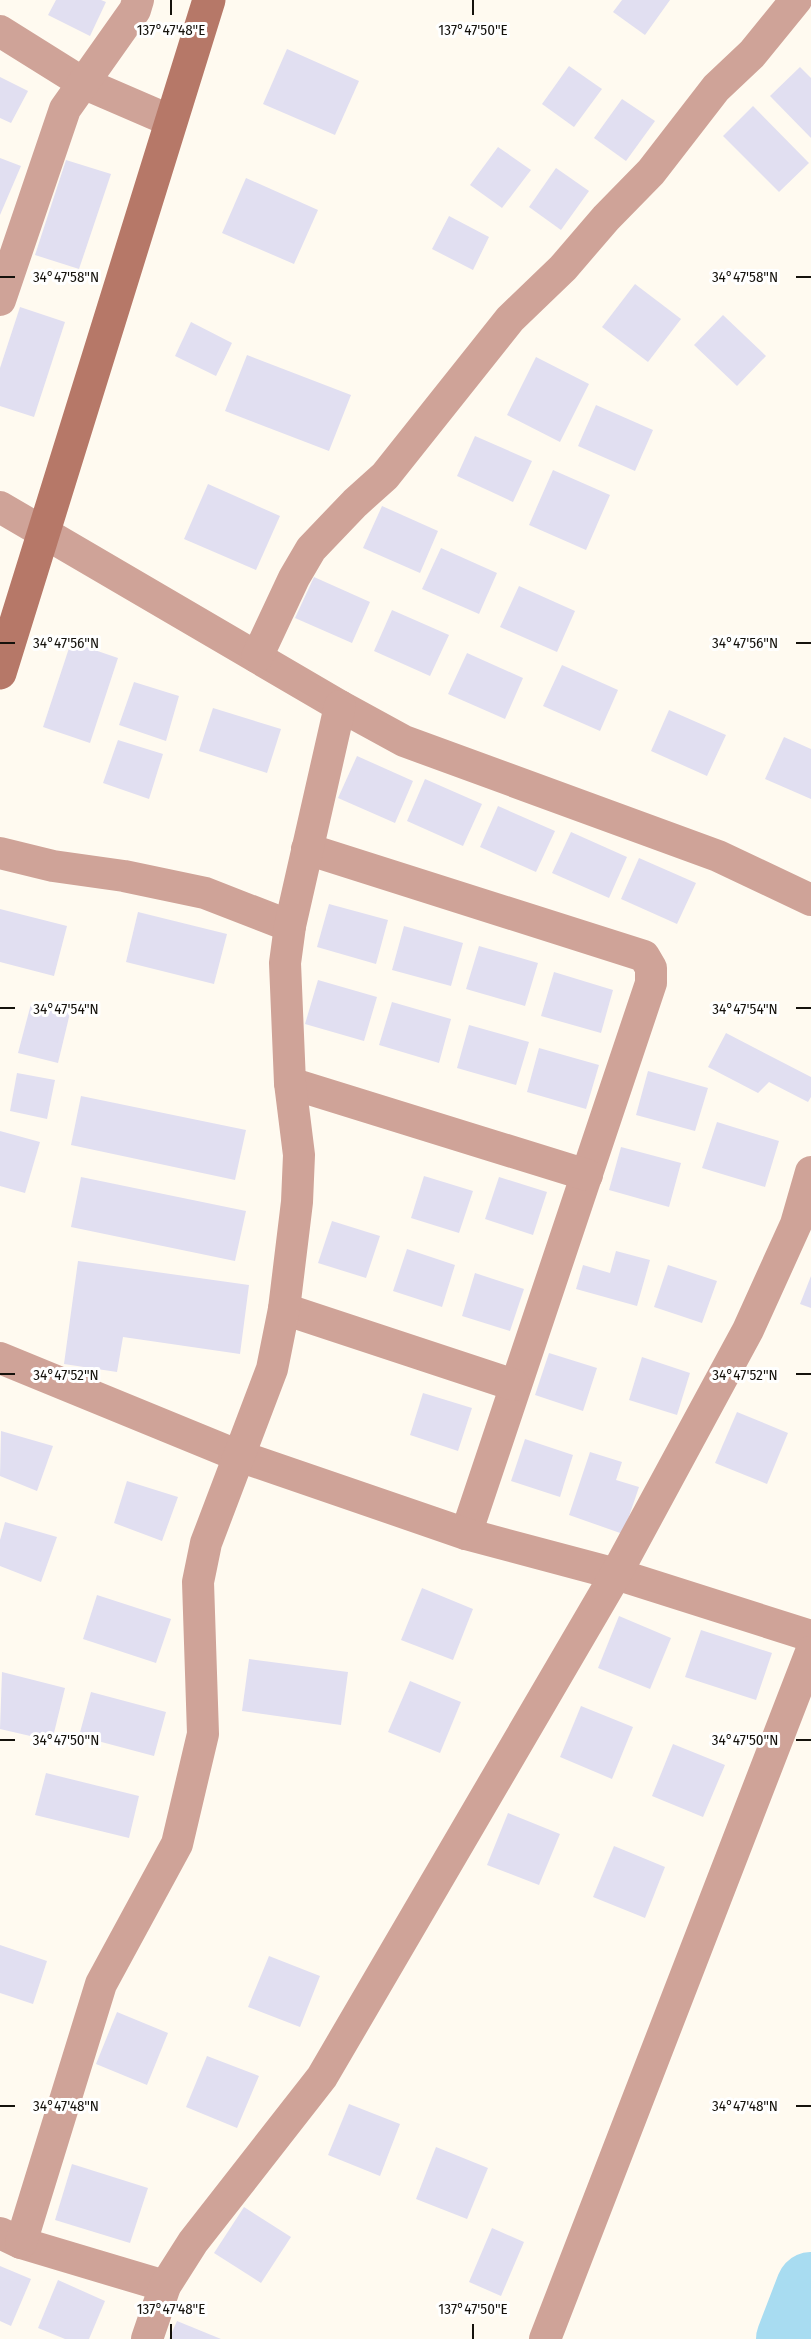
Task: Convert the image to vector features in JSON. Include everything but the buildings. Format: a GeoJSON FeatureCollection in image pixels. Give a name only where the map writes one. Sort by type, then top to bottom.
{"type":"FeatureCollection","features":[{"type":"Feature","properties":{"kind":"street"},"geometry":{"type":"LineString","coordinates":[[0,300],[65,109],[135,10],[138,0]]}},
{"type":"Feature","properties":{"kind":"street"},"geometry":{"type":"LineString","coordinates":[[0,673],[209,0]]}},
{"type":"Feature","properties":{"kind":"street"},"geometry":{"type":"LineString","coordinates":[[257,657],[294,578],[311,549],[385,476],[510,319],[563,268],[606,218],[651,172],[716,88],[752,54],[796,0]]}},
{"type":"Feature","properties":{"kind":"street"},"geometry":{"type":"LineString","coordinates":[[0,31],[82,83],[171,121]]}},
{"type":"Feature","properties":{"kind":"street"},"geometry":{"type":"LineString","coordinates":[[0,507],[339,706],[404,741],[718,856],[811,900]]}},
{"type":"Feature","properties":{"kind":"street"},"geometry":{"type":"LineString","coordinates":[[165,2286],[10,2238],[101,1984],[177,1844],[203,1734],[198,1582],[206,1543],[272,1369],[284,1309],[297,1202],[299,1155],[290,1083],[285,963],[290,926],[339,706]]}},
{"type":"Feature","properties":{"kind":"street"},"geometry":{"type":"LineString","coordinates":[[307,849],[644,956],[651,968],[651,983],[466,1533]]}},
{"type":"Feature","properties":{"kind":"street"},"geometry":{"type":"LineString","coordinates":[[0,853],[53,866],[124,876],[205,893],[290,926]]}},
{"type":"Feature","properties":{"kind":"street"},"geometry":{"type":"LineString","coordinates":[[290,1083],[587,1175]]}},
{"type":"Feature","properties":{"kind":"street"},"geometry":{"type":"LineString","coordinates":[[147,2339],[165,2286],[193,2242],[322,2077],[616,1574],[748,1330],[796,1224],[811,1172]]}},
{"type":"Feature","properties":{"kind":"street"},"geometry":{"type":"LineString","coordinates":[[284,1309],[514,1385]]}},
{"type":"Feature","properties":{"kind":"street"},"geometry":{"type":"LineString","coordinates":[[0,1358],[239,1456],[466,1533],[616,1574],[811,1636]]}},
{"type":"Feature","properties":{"kind":"street"},"geometry":{"type":"LineString","coordinates":[[545,2339],[811,1652]]}},
{"type":"Feature","properties":{"kind":"waterway"},"geometry":{"type":"LineString","coordinates":[[791,2339],[811,2287]]}}]}
